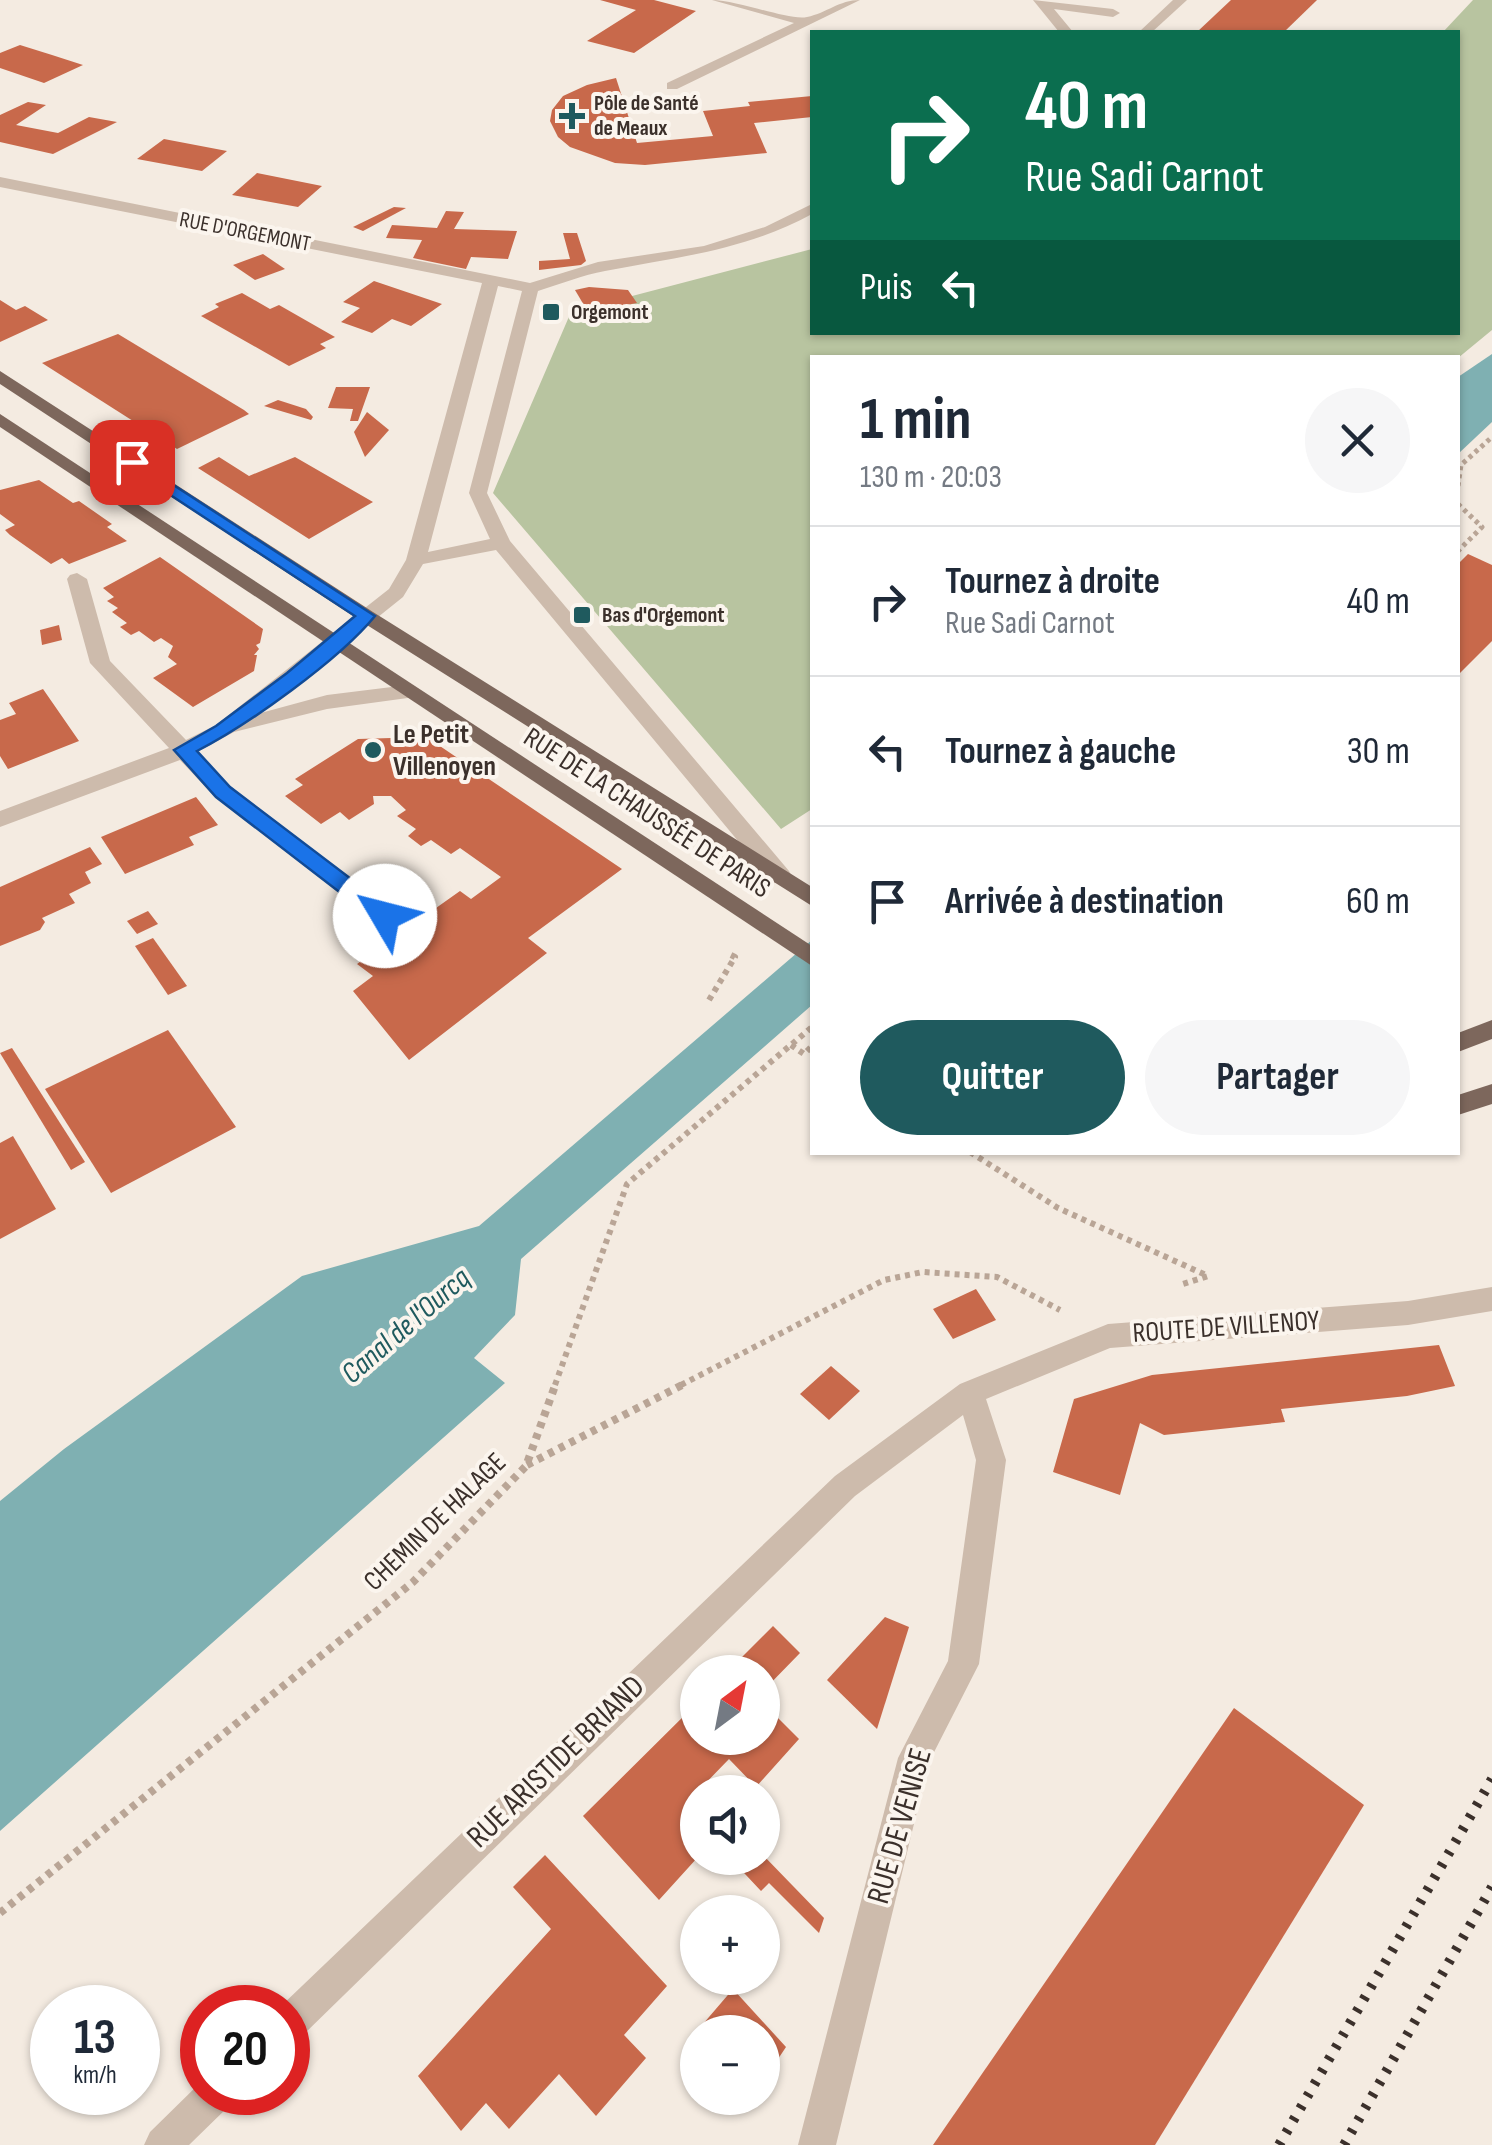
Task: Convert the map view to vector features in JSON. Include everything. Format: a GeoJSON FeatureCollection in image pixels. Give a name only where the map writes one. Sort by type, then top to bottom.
{"type":"FeatureCollection","features":[{"type":"Feature","properties":{"kind":"main road","name":"RUE DE LA CHAUSSÉE DE PARIS"},"geometry":{"type":"LineString","coordinates":[[0,376],[366,616],[810,897]]}},
{"type":"Feature","properties":{"kind":"main road","name":"RUE DE LA CHAUSSÉE DE PARIS"},"geometry":{"type":"LineString","coordinates":[[0,419],[810,956]]}},
{"type":"Feature","properties":{"kind":"main road"},"geometry":{"type":"LineString","coordinates":[[1460,1042],[1492,1030]]}},
{"type":"Feature","properties":{"kind":"main road"},"geometry":{"type":"LineString","coordinates":[[1460,1104],[1492,1094]]}},
{"type":"Feature","properties":{"kind":"street"},"geometry":{"type":"LineString","coordinates":[[718,0],[808,23]]}},
{"type":"Feature","properties":{"kind":"street"},"geometry":{"type":"LineString","coordinates":[[672,86],[854,0]]}},
{"type":"Feature","properties":{"kind":"street"},"geometry":{"type":"LineString","coordinates":[[1147,30],[1181,0]]}},
{"type":"Feature","properties":{"kind":"street"},"geometry":{"type":"LineString","coordinates":[[1041,2],[1117,6]]}},
{"type":"Feature","properties":{"kind":"street"},"geometry":{"type":"LineString","coordinates":[[1041,2],[1064,30]]}},
{"type":"Feature","properties":{"kind":"street"},"geometry":{"type":"LineString","coordinates":[[1102,26],[1117,6]]}},
{"type":"Feature","properties":{"kind":"street","name":"RUE D'ORGEMONT"},"geometry":{"type":"LineString","coordinates":[[0,182],[530,288]]}},
{"type":"Feature","properties":{"kind":"street"},"geometry":{"type":"LineString","coordinates":[[781,878],[501,543],[478,493],[530,288],[598,267],[706,250],[771,230],[810,209]]}},
{"type":"Feature","properties":{"kind":"street"},"geometry":{"type":"LineString","coordinates":[[0,818],[184,750],[223,730],[396,594],[416,560],[491,281]]}},
{"type":"Feature","properties":{"kind":"street"},"geometry":{"type":"LineString","coordinates":[[416,560],[501,543]]}},
{"type":"Feature","properties":{"kind":"street"},"geometry":{"type":"LineString","coordinates":[[77,579],[100,663],[223,792],[385,916]]}},
{"type":"Feature","properties":{"kind":"street"},"geometry":{"type":"LineString","coordinates":[[223,730],[326,702],[408,692]]}},
{"type":"Feature","properties":{"kind":"street","name":"ROUTE DE VILLENOY"},"geometry":{"type":"LineString","coordinates":[[970,1393],[1108,1336],[1408,1313],[1492,1298]]}},
{"type":"Feature","properties":{"kind":"street","name":"RUE ARISTIDE BRIAND"},"geometry":{"type":"LineString","coordinates":[[310,2003],[845,1486],[970,1393]]}},
{"type":"Feature","properties":{"kind":"street","name":"RUE DE VENISE"},"geometry":{"type":"LineString","coordinates":[[817,2145],[914,1758],[962,1664],[991,1460],[970,1393]]}},
{"type":"Feature","properties":{"kind":"street"},"geometry":{"type":"LineString","coordinates":[[163,2145],[194,2115]]}},
{"type":"Feature","properties":{"kind":"path"},"geometry":{"type":"LineString","coordinates":[[1460,472],[1461,465],[1492,438]]}},
{"type":"Feature","properties":{"kind":"path"},"geometry":{"type":"LineString","coordinates":[[1460,506],[1482,528],[1460,549]]}},
{"type":"Feature","properties":{"kind":"path"},"geometry":{"type":"LineString","coordinates":[[709,1000],[734,957]]}},
{"type":"Feature","properties":{"kind":"path","name":"CHEMIN DE HALAGE"},"geometry":{"type":"LineString","coordinates":[[0,1912],[413,1582],[526,1466],[627,1184],[810,1029]]}},
{"type":"Feature","properties":{"kind":"path"},"geometry":{"type":"LineString","coordinates":[[791,1046],[804,1054],[810,1048]]}},
{"type":"Feature","properties":{"kind":"path"},"geometry":{"type":"LineString","coordinates":[[975,1155],[1058,1208],[1208,1276],[1174,1287]]}},
{"type":"Feature","properties":{"kind":"path"},"geometry":{"type":"LineString","coordinates":[[526,1466],[884,1280],[923,1272],[998,1276],[1108,1336]]}},
{"type":"Feature","properties":{"kind":"green space"},"geometry":{"type":"Polygon","coordinates":[[[1473,0],[1492,0],[1492,330],[1460,356],[810,355],[810,810],[781,829],[493,493],[571,312],[810,250],[810,335],[1460,335],[1460,30],[1445,30],[1473,0]]]}},
{"type":"Feature","properties":{"kind":"water"},"geometry":{"type":"Polygon","coordinates":[[[1492,354],[1492,422],[1460,452],[1460,376],[1492,354]]]}},
{"type":"Feature","properties":{"kind":"water","name":"Canal de l'Ourcq"},"geometry":{"type":"Polygon","coordinates":[[[810,942],[810,1007],[521,1259],[515,1315],[474,1358],[505,1383],[0,1831],[0,1501],[64,1449],[302,1276],[479,1226],[810,942]]]}},
{"type":"Feature","properties":{"kind":"building"},"geometry":{"type":"Polygon","coordinates":[[[600,0],[654,0],[696,11],[634,53],[587,41],[636,10],[600,0]]]}},
{"type":"Feature","properties":{"kind":"building"},"geometry":{"type":"Polygon","coordinates":[[[1231,0],[1317,0],[1286,30],[1199,30],[1231,0]]]}},
{"type":"Feature","properties":{"kind":"building"},"geometry":{"type":"Polygon","coordinates":[[[20,45],[83,65],[44,83],[0,68],[0,53],[20,45]]]}},
{"type":"Feature","properties":{"kind":"building"},"geometry":{"type":"Polygon","coordinates":[[[616,78],[637,143],[713,136],[703,111],[750,106],[748,102],[810,96],[810,117],[754,123],[767,153],[645,165],[615,163],[570,147],[558,137],[550,121],[552,110],[563,96],[616,78]]]}},
{"type":"Feature","properties":{"kind":"building"},"geometry":{"type":"Polygon","coordinates":[[[28,102],[46,105],[16,125],[58,133],[89,117],[117,122],[53,154],[0,142],[0,115],[28,102]]]}},
{"type":"Feature","properties":{"kind":"building"},"geometry":{"type":"Polygon","coordinates":[[[164,139],[227,151],[202,171],[137,159],[164,139]]]}},
{"type":"Feature","properties":{"kind":"building"},"geometry":{"type":"Polygon","coordinates":[[[257,173],[322,186],[298,207],[232,195],[257,173]]]}},
{"type":"Feature","properties":{"kind":"building"},"geometry":{"type":"Polygon","coordinates":[[[394,207],[406,208],[363,231],[353,227],[394,207]]]}},
{"type":"Feature","properties":{"kind":"building"},"geometry":{"type":"Polygon","coordinates":[[[446,211],[464,212],[454,229],[517,231],[508,259],[471,257],[466,269],[413,258],[422,240],[386,238],[392,225],[437,228],[446,211]]]}},
{"type":"Feature","properties":{"kind":"building"},"geometry":{"type":"Polygon","coordinates":[[[563,233],[577,233],[586,261],[539,270],[539,261],[570,259],[563,233]]]}},
{"type":"Feature","properties":{"kind":"building"},"geometry":{"type":"Polygon","coordinates":[[[263,254],[285,269],[255,280],[233,265],[263,254]]]}},
{"type":"Feature","properties":{"kind":"building"},"geometry":{"type":"Polygon","coordinates":[[[374,281],[442,304],[411,326],[392,319],[372,333],[341,322],[360,308],[343,302],[374,281]]]}},
{"type":"Feature","properties":{"kind":"building"},"geometry":{"type":"Polygon","coordinates":[[[575,290],[628,290],[637,303],[588,312],[575,290]]]}},
{"type":"Feature","properties":{"kind":"building"},"geometry":{"type":"Polygon","coordinates":[[[242,293],[270,309],[279,305],[335,337],[320,344],[326,348],[289,366],[201,316],[219,307],[215,304],[242,293]]]}},
{"type":"Feature","properties":{"kind":"building"},"geometry":{"type":"Polygon","coordinates":[[[0,300],[16,310],[25,306],[48,320],[0,342],[0,300]]]}},
{"type":"Feature","properties":{"kind":"building"},"geometry":{"type":"Polygon","coordinates":[[[118,334],[249,414],[177,449],[42,363],[118,334]]]}},
{"type":"Feature","properties":{"kind":"building"},"geometry":{"type":"Polygon","coordinates":[[[336,387],[370,387],[358,421],[350,421],[353,409],[328,408],[336,387]]]}},
{"type":"Feature","properties":{"kind":"building"},"geometry":{"type":"Polygon","coordinates":[[[278,400],[306,409],[313,417],[311,420],[264,406],[278,400]]]}},
{"type":"Feature","properties":{"kind":"building"},"geometry":{"type":"Polygon","coordinates":[[[367,412],[389,430],[365,457],[354,432],[367,412]]]}},
{"type":"Feature","properties":{"kind":"building"},"geometry":{"type":"Polygon","coordinates":[[[219,457],[249,476],[295,457],[373,502],[309,539],[198,468],[219,457]]]}},
{"type":"Feature","properties":{"kind":"building"},"geometry":{"type":"Polygon","coordinates":[[[39,480],[73,503],[79,501],[112,524],[107,527],[127,541],[69,564],[62,558],[51,564],[10,535],[5,530],[15,525],[0,514],[0,490],[39,480]]]}},
{"type":"Feature","properties":{"kind":"building"},"geometry":{"type":"Polygon","coordinates":[[[1468,554],[1492,565],[1492,641],[1460,673],[1460,562],[1468,554]]]}},
{"type":"Feature","properties":{"kind":"building"},"geometry":{"type":"Polygon","coordinates":[[[160,557],[263,629],[256,645],[259,649],[254,655],[254,671],[193,707],[153,678],[177,664],[168,657],[173,646],[161,638],[154,642],[139,631],[131,635],[120,627],[127,623],[112,612],[118,608],[107,601],[114,597],[103,588],[160,557]]]}},
{"type":"Feature","properties":{"kind":"building"},"geometry":{"type":"Polygon","coordinates":[[[59,625],[62,640],[42,645],[40,630],[59,625]]]}},
{"type":"Feature","properties":{"kind":"building"},"geometry":{"type":"Polygon","coordinates":[[[43,689],[79,741],[8,769],[0,756],[0,720],[16,714],[9,703],[43,689]]]}},
{"type":"Feature","properties":{"kind":"building"},"geometry":{"type":"Polygon","coordinates":[[[428,738],[622,869],[528,938],[547,953],[409,1060],[353,991],[373,976],[357,964],[460,891],[471,899],[501,877],[460,848],[451,854],[431,840],[421,846],[408,836],[416,829],[397,816],[406,810],[391,796],[373,796],[374,804],[349,820],[340,812],[321,824],[285,796],[303,785],[295,779],[358,739],[428,738]]]}},
{"type":"Feature","properties":{"kind":"building"},"geometry":{"type":"Polygon","coordinates":[[[196,797],[218,825],[189,837],[194,845],[125,874],[101,837],[196,797]]]}},
{"type":"Feature","properties":{"kind":"building"},"geometry":{"type":"Polygon","coordinates":[[[90,847],[102,864],[85,872],[91,883],[69,894],[75,903],[42,918],[45,922],[40,930],[0,946],[0,887],[90,847]]]}},
{"type":"Feature","properties":{"kind":"building"},"geometry":{"type":"Polygon","coordinates":[[[148,911],[158,924],[137,934],[127,921],[148,911]]]}},
{"type":"Feature","properties":{"kind":"building"},"geometry":{"type":"Polygon","coordinates":[[[153,938],[187,986],[168,995],[135,946],[153,938]]]}},
{"type":"Feature","properties":{"kind":"building"},"geometry":{"type":"Polygon","coordinates":[[[168,1030],[236,1127],[111,1193],[45,1089],[168,1030]]]}},
{"type":"Feature","properties":{"kind":"building"},"geometry":{"type":"Polygon","coordinates":[[[12,1048],[85,1162],[71,1170],[0,1053],[12,1048]]]}},
{"type":"Feature","properties":{"kind":"building"},"geometry":{"type":"Polygon","coordinates":[[[13,1136],[56,1209],[0,1239],[0,1143],[13,1136]]]}},
{"type":"Feature","properties":{"kind":"building"},"geometry":{"type":"Polygon","coordinates":[[[976,1289],[996,1320],[953,1339],[933,1309],[976,1289]]]}},
{"type":"Feature","properties":{"kind":"building"},"geometry":{"type":"Polygon","coordinates":[[[1439,1345],[1455,1386],[1407,1396],[1281,1409],[1285,1422],[1164,1435],[1140,1423],[1120,1495],[1053,1472],[1074,1399],[1152,1375],[1439,1345]]]}},
{"type":"Feature","properties":{"kind":"building"},"geometry":{"type":"Polygon","coordinates":[[[831,1366],[860,1391],[829,1420],[800,1394],[831,1366]]]}},
{"type":"Feature","properties":{"kind":"building"},"geometry":{"type":"Polygon","coordinates":[[[885,1617],[909,1627],[877,1729],[827,1680],[885,1617]]]}},
{"type":"Feature","properties":{"kind":"building"},"geometry":{"type":"Polygon","coordinates":[[[773,1626],[800,1653],[780,1674],[780,1655],[744,1655],[773,1626]]]}},
{"type":"Feature","properties":{"kind":"building"},"geometry":{"type":"Polygon","coordinates":[[[1234,1708],[1364,1805],[1155,2145],[933,2145],[1234,1708]]]}},
{"type":"Feature","properties":{"kind":"building"},"geometry":{"type":"Polygon","coordinates":[[[680,1720],[680,1755],[780,1755],[780,1720],[799,1739],[767,1775],[744,1775],[729,1759],[714,1775],[680,1775],[682,1875],[659,1900],[583,1816],[680,1720]]]}},
{"type":"Feature","properties":{"kind":"building"},"geometry":{"type":"Polygon","coordinates":[[[545,1855],[667,1986],[624,2035],[646,2058],[596,2116],[559,2074],[509,2129],[486,2103],[461,2131],[418,2076],[551,1929],[513,1887],[545,1855]]]}},
{"type":"Feature","properties":{"kind":"building"},"geometry":{"type":"Polygon","coordinates":[[[780,1873],[824,1918],[819,1933],[769,1883],[761,1891],[746,1875],[780,1873]]]}},
{"type":"Feature","properties":{"kind":"building"},"geometry":{"type":"Polygon","coordinates":[[[728,1995],[738,1995],[757,2015],[711,2015],[728,1995]]]}},
{"type":"Feature","properties":{"kind":"railway"},"geometry":{"type":"LineString","coordinates":[[1279,2145],[1492,1779]]}},
{"type":"Feature","properties":{"kind":"railway"},"geometry":{"type":"LineString","coordinates":[[1344,2145],[1492,1887]]}},
{"type":"Feature","properties":{"kind":"place","name":"Pôle de Santé de Meaux"},"geometry":{"type":"Point","coordinates":[572,116]}},
{"type":"Feature","properties":{"kind":"place","name":"Orgemont"},"geometry":{"type":"Point","coordinates":[551,312]}},
{"type":"Feature","properties":{"kind":"place","name":"Bas d'Orgemont"},"geometry":{"type":"Point","coordinates":[582,615]}},
{"type":"Feature","properties":{"kind":"place","name":"Le Petit Villenoyen"},"geometry":{"type":"Point","coordinates":[373,750]}},
{"type":"Feature","properties":{"kind":"route"},"geometry":{"type":"LineString","coordinates":[[132,462],[366,616],[294,678],[223,730],[184,750],[223,792],[385,916]]}}]}
